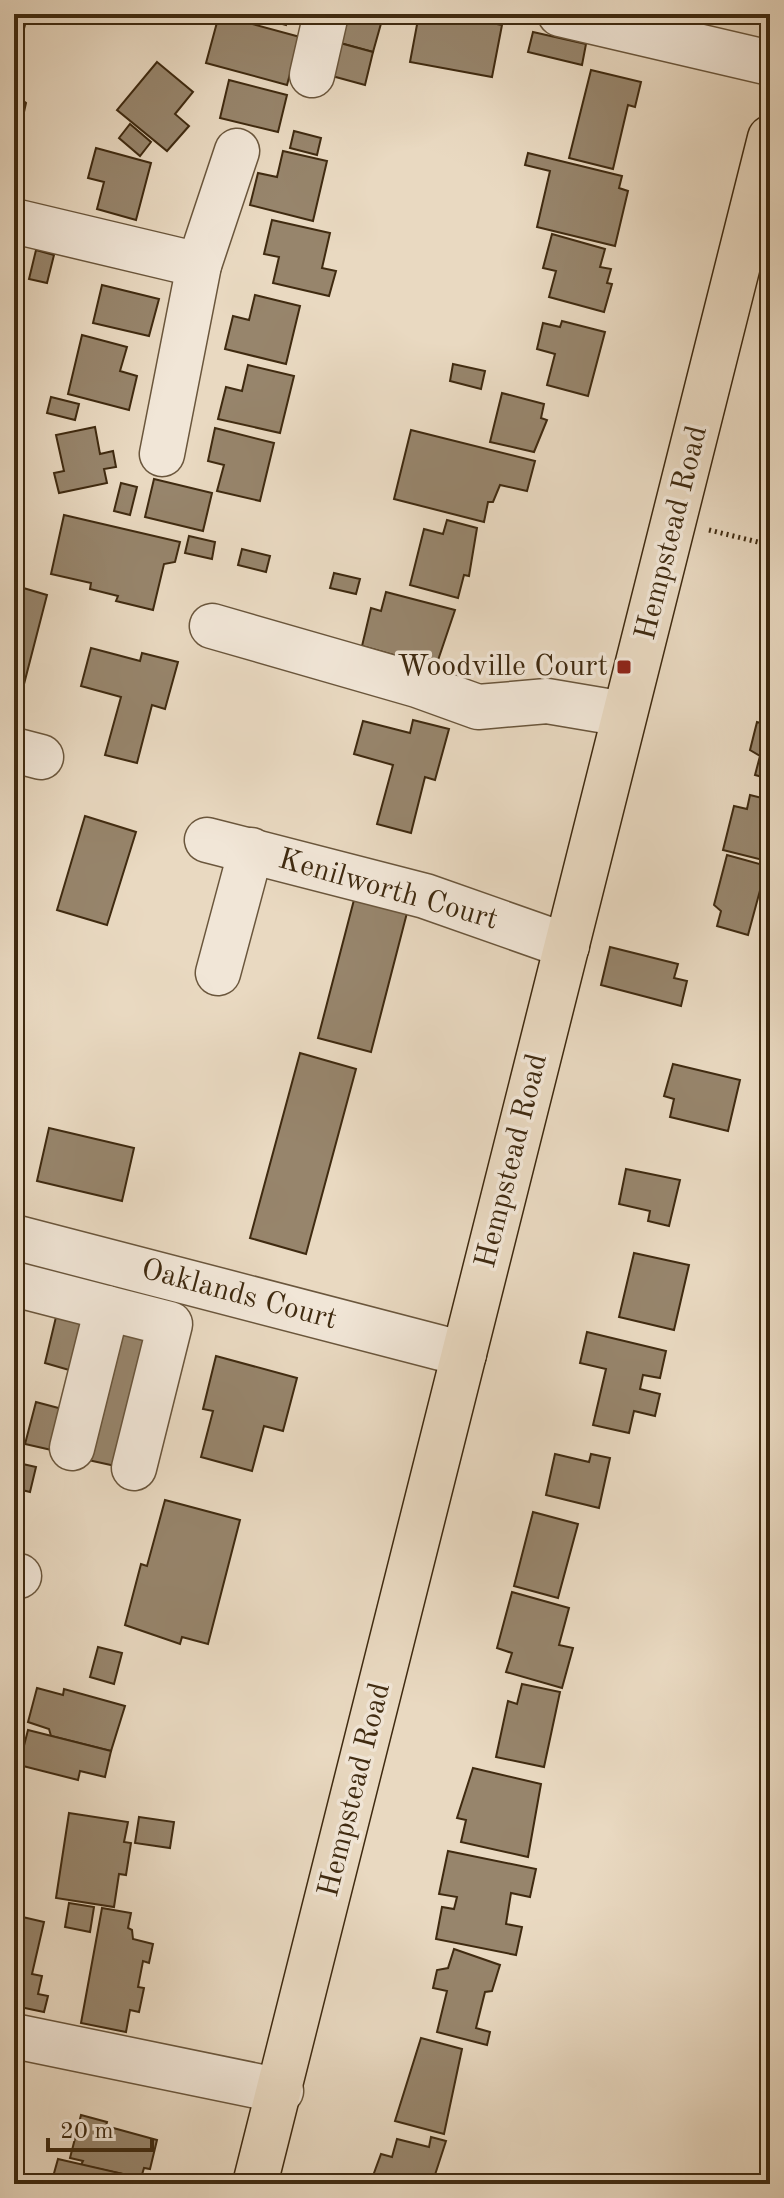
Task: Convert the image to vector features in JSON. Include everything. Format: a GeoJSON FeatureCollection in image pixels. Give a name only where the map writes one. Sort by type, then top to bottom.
{"type":"FeatureCollection","features":[{"type":"Feature","properties":{"kind":"main road","name":"Hempstead Road"},"geometry":{"type":"LineString","coordinates":[[255,2184],[281,2091],[770,138]]}},
{"type":"Feature","properties":{"kind":"street"},"geometry":{"type":"LineString","coordinates":[[312,75],[326,14]]}},
{"type":"Feature","properties":{"kind":"street"},"geometry":{"type":"LineString","coordinates":[[560,14],[770,63]]}},
{"type":"Feature","properties":{"kind":"street"},"geometry":{"type":"LineString","coordinates":[[162,454],[199,265],[237,151]]}},
{"type":"Feature","properties":{"kind":"street"},"geometry":{"type":"LineString","coordinates":[[14,221],[199,265]]}},
{"type":"Feature","properties":{"kind":"street"},"geometry":{"type":"LineString","coordinates":[[212,626],[417,685],[478,707],[547,701],[624,714]]}},
{"type":"Feature","properties":{"kind":"street","name":"Kenilworth Court"},"geometry":{"type":"LineString","coordinates":[[207,840],[425,896],[567,946]]}},
{"type":"Feature","properties":{"kind":"street"},"geometry":{"type":"LineString","coordinates":[[218,973],[251,850]]}},
{"type":"Feature","properties":{"kind":"street","name":"Oaklands Court"},"geometry":{"type":"LineString","coordinates":[[14,1237],[464,1354]]}},
{"type":"Feature","properties":{"kind":"street"},"geometry":{"type":"LineString","coordinates":[[14,1284],[170,1324],[134,1468]]}},
{"type":"Feature","properties":{"kind":"street"},"geometry":{"type":"LineString","coordinates":[[72,1448],[107,1308]]}},
{"type":"Feature","properties":{"kind":"street"},"geometry":{"type":"LineString","coordinates":[[14,2036],[281,2091]]}},
{"type":"Feature","properties":{"kind":"path"},"geometry":{"type":"LineString","coordinates":[[675,523],[770,545]]}},
{"type":"Feature","properties":{"kind":"building"},"geometry":{"type":"Polygon","coordinates":[[[14,14],[27,17],[18,52],[14,51],[14,14]]]}},
{"type":"Feature","properties":{"kind":"building"},"geometry":{"type":"Polygon","coordinates":[[[246,14],[289,14],[286,25],[246,14]]]}},
{"type":"Feature","properties":{"kind":"building"},"geometry":{"type":"Polygon","coordinates":[[[348,14],[382,20],[373,52],[340,43],[348,14]]]}},
{"type":"Feature","properties":{"kind":"building"},"geometry":{"type":"Polygon","coordinates":[[[419,14],[444,14],[502,25],[492,77],[410,62],[419,14]]]}},
{"type":"Feature","properties":{"kind":"building"},"geometry":{"type":"Polygon","coordinates":[[[219,15],[300,37],[287,85],[206,63],[219,15]]]}},
{"type":"Feature","properties":{"kind":"building"},"geometry":{"type":"Polygon","coordinates":[[[533,32],[586,44],[582,65],[528,52],[533,32]]]}},
{"type":"Feature","properties":{"kind":"building"},"geometry":{"type":"Polygon","coordinates":[[[340,43],[373,52],[365,85],[332,76],[340,43]]]}},
{"type":"Feature","properties":{"kind":"building"},"geometry":{"type":"Polygon","coordinates":[[[157,62],[193,92],[175,114],[189,126],[167,151],[117,110],[157,62]]]}},
{"type":"Feature","properties":{"kind":"building"},"geometry":{"type":"Polygon","coordinates":[[[591,70],[641,82],[635,107],[628,105],[613,169],[569,158],[591,70]]]}},
{"type":"Feature","properties":{"kind":"building"},"geometry":{"type":"Polygon","coordinates":[[[229,80],[287,95],[278,132],[220,118],[229,80]]]}},
{"type":"Feature","properties":{"kind":"building"},"geometry":{"type":"Polygon","coordinates":[[[14,94],[26,103],[24,112],[16,116],[14,94]]]}},
{"type":"Feature","properties":{"kind":"building"},"geometry":{"type":"Polygon","coordinates":[[[130,124],[151,142],[140,156],[119,138],[130,124]]]}},
{"type":"Feature","properties":{"kind":"building"},"geometry":{"type":"Polygon","coordinates":[[[294,131],[321,138],[317,155],[290,148],[294,131]]]}},
{"type":"Feature","properties":{"kind":"building"},"geometry":{"type":"Polygon","coordinates":[[[96,148],[151,163],[136,220],[97,209],[104,182],[88,178],[96,148]]]}},
{"type":"Feature","properties":{"kind":"building"},"geometry":{"type":"Polygon","coordinates":[[[283,151],[327,161],[313,221],[250,205],[258,173],[277,177],[283,151]]]}},
{"type":"Feature","properties":{"kind":"building"},"geometry":{"type":"Polygon","coordinates":[[[528,153],[622,176],[619,188],[628,191],[615,246],[537,227],[550,171],[525,165],[528,153]]]}},
{"type":"Feature","properties":{"kind":"building"},"geometry":{"type":"Polygon","coordinates":[[[272,220],[330,233],[322,268],[336,271],[329,296],[273,283],[279,257],[264,254],[272,220]]]}},
{"type":"Feature","properties":{"kind":"building"},"geometry":{"type":"Polygon","coordinates":[[[552,234],[605,249],[600,267],[611,269],[607,283],[612,284],[604,312],[549,297],[556,271],[543,268],[552,234]]]}},
{"type":"Feature","properties":{"kind":"building"},"geometry":{"type":"Polygon","coordinates":[[[36,250],[54,255],[47,283],[29,279],[36,250]]]}},
{"type":"Feature","properties":{"kind":"building"},"geometry":{"type":"Polygon","coordinates":[[[102,285],[159,299],[149,336],[93,323],[102,285]]]}},
{"type":"Feature","properties":{"kind":"building"},"geometry":{"type":"Polygon","coordinates":[[[255,295],[300,306],[286,364],[225,349],[233,316],[249,320],[255,295]]]}},
{"type":"Feature","properties":{"kind":"building"},"geometry":{"type":"Polygon","coordinates":[[[562,321],[605,332],[588,396],[547,385],[555,354],[537,349],[543,323],[560,327],[562,321]]]}},
{"type":"Feature","properties":{"kind":"building"},"geometry":{"type":"Polygon","coordinates":[[[82,335],[127,347],[120,371],[137,376],[129,410],[68,394],[82,335]]]}},
{"type":"Feature","properties":{"kind":"building"},"geometry":{"type":"Polygon","coordinates":[[[453,364],[485,371],[481,389],[450,381],[453,364]]]}},
{"type":"Feature","properties":{"kind":"building"},"geometry":{"type":"Polygon","coordinates":[[[248,365],[294,376],[280,433],[218,419],[226,387],[242,391],[248,365]]]}},
{"type":"Feature","properties":{"kind":"building"},"geometry":{"type":"Polygon","coordinates":[[[502,393],[544,404],[541,418],[547,420],[534,452],[490,442],[502,393]]]}},
{"type":"Feature","properties":{"kind":"building"},"geometry":{"type":"Polygon","coordinates":[[[51,397],[79,404],[75,420],[47,413],[51,397]]]}},
{"type":"Feature","properties":{"kind":"building"},"geometry":{"type":"Polygon","coordinates":[[[95,427],[100,454],[113,451],[116,467],[104,469],[107,483],[59,493],[54,473],[64,471],[56,435],[95,427]]]}},
{"type":"Feature","properties":{"kind":"building"},"geometry":{"type":"Polygon","coordinates":[[[215,428],[274,443],[260,501],[217,491],[224,465],[208,461],[215,428]]]}},
{"type":"Feature","properties":{"kind":"building"},"geometry":{"type":"Polygon","coordinates":[[[411,430],[535,461],[527,491],[500,485],[493,502],[488,502],[484,522],[394,499],[411,430]]]}},
{"type":"Feature","properties":{"kind":"building"},"geometry":{"type":"Polygon","coordinates":[[[154,479],[212,493],[203,531],[145,517],[154,479]]]}},
{"type":"Feature","properties":{"kind":"building"},"geometry":{"type":"Polygon","coordinates":[[[121,483],[137,487],[130,515],[114,511],[121,483]]]}},
{"type":"Feature","properties":{"kind":"building"},"geometry":{"type":"Polygon","coordinates":[[[64,515],[180,542],[175,562],[164,564],[153,610],[116,601],[118,596],[90,589],[91,583],[51,574],[64,515]]]}},
{"type":"Feature","properties":{"kind":"building"},"geometry":{"type":"Polygon","coordinates":[[[447,520],[477,528],[469,576],[464,575],[458,598],[410,585],[424,529],[443,534],[447,520]]]}},
{"type":"Feature","properties":{"kind":"building"},"geometry":{"type":"Polygon","coordinates":[[[189,536],[215,542],[212,559],[185,553],[189,536]]]}},
{"type":"Feature","properties":{"kind":"building"},"geometry":{"type":"Polygon","coordinates":[[[242,549],[270,556],[266,572],[238,565],[242,549]]]}},
{"type":"Feature","properties":{"kind":"building"},"geometry":{"type":"Polygon","coordinates":[[[334,573],[360,579],[356,594],[330,588],[334,573]]]}},
{"type":"Feature","properties":{"kind":"building"},"geometry":{"type":"Polygon","coordinates":[[[20,587],[47,595],[15,719],[14,610],[20,587]]]}},
{"type":"Feature","properties":{"kind":"building"},"geometry":{"type":"Polygon","coordinates":[[[386,592],[455,610],[434,672],[396,662],[397,656],[362,646],[371,608],[381,611],[386,592]]]}},
{"type":"Feature","properties":{"kind":"building"},"geometry":{"type":"Polygon","coordinates":[[[91,648],[140,661],[142,653],[178,662],[165,709],[152,705],[137,763],[105,755],[121,697],[81,686],[91,648]]]}},
{"type":"Feature","properties":{"kind":"building"},"geometry":{"type":"Polygon","coordinates":[[[768,661],[770,696],[766,695],[769,680],[764,677],[768,661]]]}},
{"type":"Feature","properties":{"kind":"building"},"geometry":{"type":"Polygon","coordinates":[[[769,703],[770,779],[755,775],[760,756],[750,750],[757,722],[764,724],[769,703]]]}},
{"type":"Feature","properties":{"kind":"building"},"geometry":{"type":"Polygon","coordinates":[[[413,720],[449,729],[435,780],[425,777],[411,833],[377,824],[393,765],[354,754],[363,721],[410,733],[413,720]]]}},
{"type":"Feature","properties":{"kind":"building"},"geometry":{"type":"Polygon","coordinates":[[[750,795],[770,800],[767,861],[723,850],[734,806],[747,809],[750,795]]]}},
{"type":"Feature","properties":{"kind":"building"},"geometry":{"type":"Polygon","coordinates":[[[85,816],[136,832],[107,925],[57,910],[85,816]]]}},
{"type":"Feature","properties":{"kind":"building"},"geometry":{"type":"Polygon","coordinates":[[[727,855],[770,867],[770,886],[762,883],[748,935],[717,926],[721,911],[714,905],[727,855]]]}},
{"type":"Feature","properties":{"kind":"building"},"geometry":{"type":"Polygon","coordinates":[[[355,896],[408,909],[371,1052],[318,1038],[355,896]]]}},
{"type":"Feature","properties":{"kind":"building"},"geometry":{"type":"Polygon","coordinates":[[[610,947],[678,964],[674,978],[687,981],[681,1006],[601,985],[610,947]]]}},
{"type":"Feature","properties":{"kind":"building"},"geometry":{"type":"Polygon","coordinates":[[[300,1053],[356,1069],[306,1254],[250,1238],[300,1053]]]}},
{"type":"Feature","properties":{"kind":"building"},"geometry":{"type":"Polygon","coordinates":[[[673,1064],[740,1080],[728,1131],[670,1117],[674,1099],[664,1096],[673,1064]]]}},
{"type":"Feature","properties":{"kind":"building"},"geometry":{"type":"Polygon","coordinates":[[[49,1128],[134,1148],[122,1201],[37,1181],[49,1128]]]}},
{"type":"Feature","properties":{"kind":"building"},"geometry":{"type":"Polygon","coordinates":[[[626,1169],[680,1180],[669,1226],[648,1221],[650,1211],[619,1204],[626,1169]]]}},
{"type":"Feature","properties":{"kind":"building"},"geometry":{"type":"Polygon","coordinates":[[[634,1253],[689,1265],[674,1330],[619,1317],[634,1253]]]}},
{"type":"Feature","properties":{"kind":"building"},"geometry":{"type":"Polygon","coordinates":[[[56,1317],[88,1325],[76,1372],[45,1363],[56,1317]]]}},
{"type":"Feature","properties":{"kind":"building"},"geometry":{"type":"Polygon","coordinates":[[[121,1327],[153,1335],[120,1467],[88,1460],[121,1327]]]}},
{"type":"Feature","properties":{"kind":"building"},"geometry":{"type":"Polygon","coordinates":[[[587,1332],[666,1351],[660,1378],[643,1375],[640,1389],[660,1394],[655,1416],[634,1411],[629,1433],[593,1425],[606,1369],[580,1363],[587,1332]]]}},
{"type":"Feature","properties":{"kind":"building"},"geometry":{"type":"Polygon","coordinates":[[[216,1356],[297,1378],[283,1431],[264,1426],[252,1471],[201,1457],[213,1411],[203,1409],[216,1356]]]}},
{"type":"Feature","properties":{"kind":"building"},"geometry":{"type":"Polygon","coordinates":[[[36,1402],[66,1410],[56,1451],[25,1444],[36,1402]]]}},
{"type":"Feature","properties":{"kind":"building"},"geometry":{"type":"Polygon","coordinates":[[[555,1454],[589,1462],[591,1454],[610,1458],[599,1508],[546,1495],[555,1454]]]}},
{"type":"Feature","properties":{"kind":"building"},"geometry":{"type":"Polygon","coordinates":[[[14,1462],[36,1467],[30,1492],[22,1490],[14,1520],[14,1462]]]}},
{"type":"Feature","properties":{"kind":"building"},"geometry":{"type":"Polygon","coordinates":[[[165,1500],[240,1520],[208,1644],[182,1637],[180,1644],[125,1625],[141,1564],[147,1566],[165,1500]]]}},
{"type":"Feature","properties":{"kind":"building"},"geometry":{"type":"Polygon","coordinates":[[[533,1512],[578,1524],[558,1598],[514,1586],[533,1512]]]}},
{"type":"Feature","properties":{"kind":"building"},"geometry":{"type":"Polygon","coordinates":[[[512,1592],[569,1608],[559,1645],[573,1648],[562,1688],[506,1672],[512,1653],[497,1648],[512,1592]]]}},
{"type":"Feature","properties":{"kind":"building"},"geometry":{"type":"Polygon","coordinates":[[[98,1647],[122,1653],[114,1684],[90,1677],[98,1647]]]}},
{"type":"Feature","properties":{"kind":"building"},"geometry":{"type":"Polygon","coordinates":[[[522,1684],[560,1692],[544,1767],[496,1757],[508,1701],[517,1704],[522,1684]]]}},
{"type":"Feature","properties":{"kind":"building"},"geometry":{"type":"Polygon","coordinates":[[[37,1688],[63,1695],[64,1689],[125,1706],[111,1751],[51,1736],[49,1729],[28,1722],[37,1688]]]}},
{"type":"Feature","properties":{"kind":"building"},"geometry":{"type":"Polygon","coordinates":[[[28,1730],[111,1751],[105,1777],[80,1771],[78,1780],[19,1765],[28,1730]]]}},
{"type":"Feature","properties":{"kind":"building"},"geometry":{"type":"Polygon","coordinates":[[[473,1768],[541,1784],[528,1857],[461,1842],[466,1820],[457,1818],[473,1768]]]}},
{"type":"Feature","properties":{"kind":"building"},"geometry":{"type":"Polygon","coordinates":[[[69,1813],[128,1822],[124,1842],[131,1843],[126,1875],[119,1874],[114,1907],[56,1898],[69,1813]]]}},
{"type":"Feature","properties":{"kind":"building"},"geometry":{"type":"Polygon","coordinates":[[[139,1817],[174,1822],[170,1848],[135,1843],[139,1817]]]}},
{"type":"Feature","properties":{"kind":"building"},"geometry":{"type":"Polygon","coordinates":[[[448,1851],[536,1869],[530,1897],[511,1893],[506,1924],[522,1927],[516,1955],[436,1939],[442,1907],[454,1909],[457,1897],[439,1894],[448,1851]]]}},
{"type":"Feature","properties":{"kind":"building"},"geometry":{"type":"Polygon","coordinates":[[[69,1903],[94,1907],[90,1932],[65,1927],[69,1903]]]}},
{"type":"Feature","properties":{"kind":"building"},"geometry":{"type":"Polygon","coordinates":[[[102,1908],[131,1913],[128,1928],[132,1930],[133,1939],[153,1944],[149,1963],[143,1961],[138,1987],[144,1988],[139,2012],[130,2010],[126,2032],[81,2023],[102,1908]]]}},
{"type":"Feature","properties":{"kind":"building"},"geometry":{"type":"Polygon","coordinates":[[[14,1915],[44,1922],[32,1974],[42,1976],[38,1994],[48,1996],[44,2012],[15,2006],[20,1981],[14,1980],[14,1915]]]}},
{"type":"Feature","properties":{"kind":"building"},"geometry":{"type":"Polygon","coordinates":[[[454,1949],[500,1965],[492,1991],[485,1992],[476,2028],[490,2032],[487,2045],[437,2032],[447,1991],[433,1988],[437,1970],[448,1968],[454,1949]]]}},
{"type":"Feature","properties":{"kind":"building"},"geometry":{"type":"Polygon","coordinates":[[[421,2038],[462,2049],[444,2134],[395,2121],[421,2038]]]}},
{"type":"Feature","properties":{"kind":"building"},"geometry":{"type":"Polygon","coordinates":[[[81,2115],[107,2122],[106,2126],[157,2140],[150,2169],[144,2168],[141,2178],[81,2165],[83,2161],[70,2158],[81,2115]]]}},
{"type":"Feature","properties":{"kind":"building"},"geometry":{"type":"Polygon","coordinates":[[[431,2137],[446,2141],[432,2184],[370,2184],[381,2154],[392,2157],[397,2139],[429,2147],[431,2137]]]}},
{"type":"Feature","properties":{"kind":"building"},"geometry":{"type":"Polygon","coordinates":[[[58,2159],[141,2178],[143,2184],[51,2184],[58,2159]]]}},
{"type":"Feature","properties":{"kind":"place","name":"Woodville Court"},"geometry":{"type":"Point","coordinates":[624,667]}}]}
